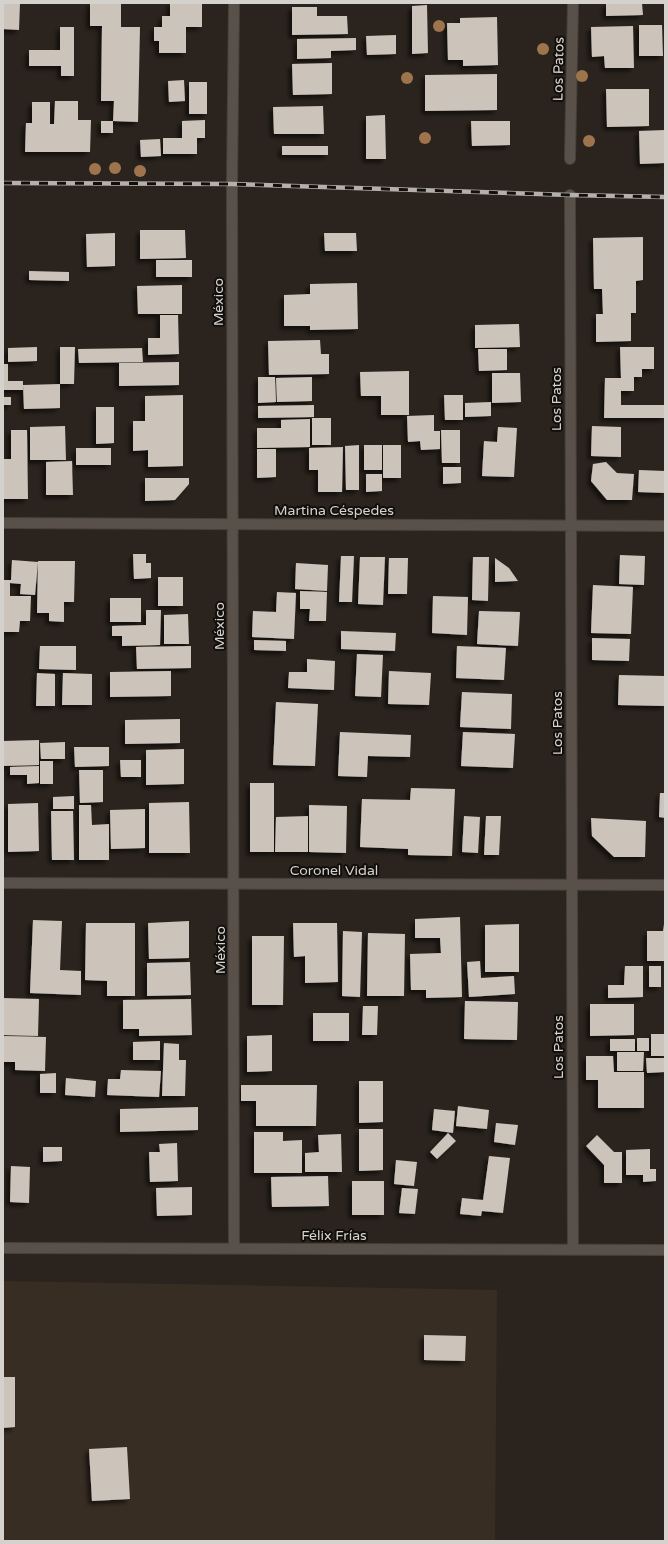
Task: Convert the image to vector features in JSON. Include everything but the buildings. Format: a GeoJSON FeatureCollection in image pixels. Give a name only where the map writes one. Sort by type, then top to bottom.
{"type":"FeatureCollection","features":[{"type":"Feature","properties":{"kind":"street","name":"México"},"geometry":{"type":"LineString","coordinates":[[234,3],[232,184],[234,1248]]}},
{"type":"Feature","properties":{"kind":"street","name":"Los Patos"},"geometry":{"type":"LineString","coordinates":[[570,159],[573,3]]}},
{"type":"Feature","properties":{"kind":"street","name":"Los Patos"},"geometry":{"type":"LineString","coordinates":[[570,195],[573,1250]]}},
{"type":"Feature","properties":{"kind":"street","name":"Martina Céspedes"},"geometry":{"type":"LineString","coordinates":[[3,523],[665,526]]}},
{"type":"Feature","properties":{"kind":"street","name":"Coronel Vidal"},"geometry":{"type":"LineString","coordinates":[[3,883],[665,885]]}},
{"type":"Feature","properties":{"kind":"street","name":"Félix Frías"},"geometry":{"type":"LineString","coordinates":[[3,1248],[665,1250]]}},
{"type":"Feature","properties":{"kind":"shaded area"},"geometry":{"type":"Polygon","coordinates":[[[3,1281],[497,1290],[495,1541],[3,1541],[3,1281]]]}},
{"type":"Feature","properties":{"kind":"railway"},"geometry":{"type":"LineString","coordinates":[[3,183],[232,184],[665,197]]}}]}
